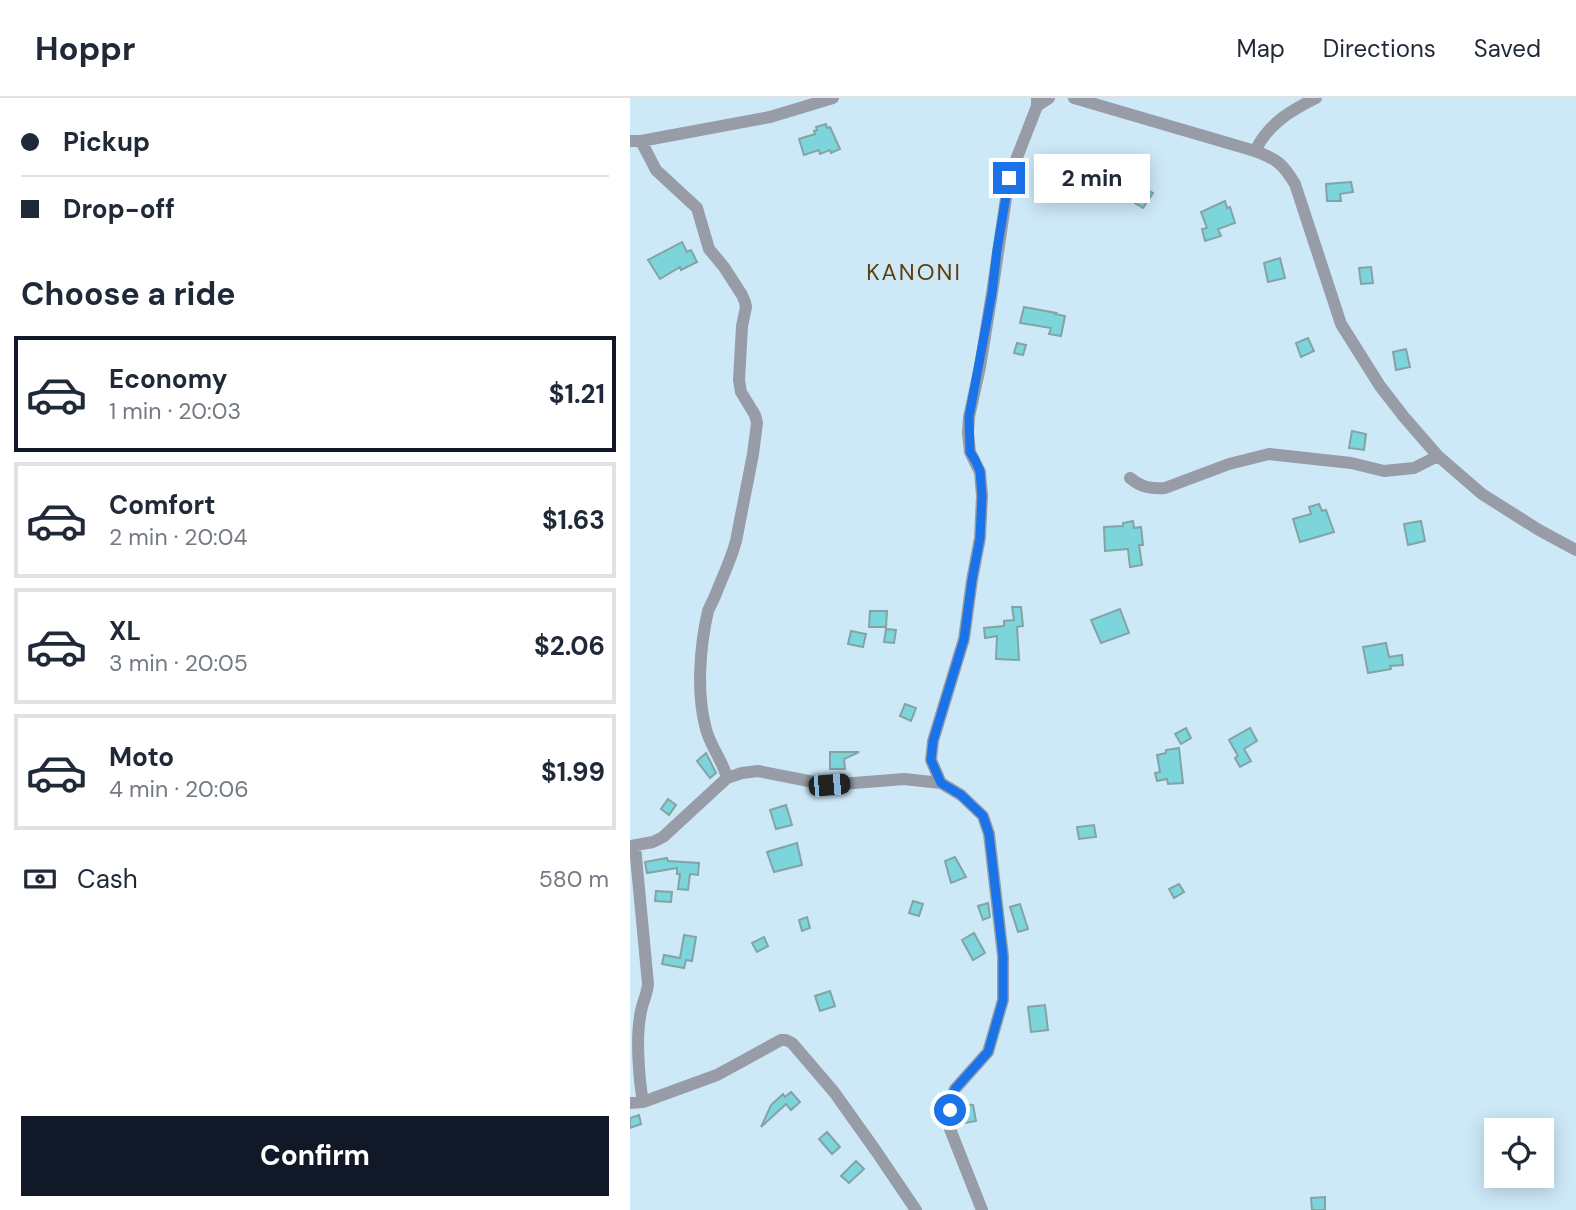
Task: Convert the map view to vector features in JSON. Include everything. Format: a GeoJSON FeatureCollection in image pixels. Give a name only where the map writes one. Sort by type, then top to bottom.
{"type":"FeatureCollection","features":[{"type":"Feature","properties":{"kind":"street"},"geometry":{"type":"LineString","coordinates":[[727,778],[705,727],[700,661],[709,610],[736,541],[757,423],[741,392],[739,380],[742,326],[746,307],[735,284],[709,249],[697,208],[656,170],[636,141],[770,117],[833,98]]}},
{"type":"Feature","properties":{"kind":"street"},"geometry":{"type":"LineString","coordinates":[[941,783],[931,760],[933,741],[962,647],[980,538],[980,471],[970,452],[969,417],[992,293],[1009,178],[1037,102],[1049,98]]}},
{"type":"Feature","properties":{"kind":"street"},"geometry":{"type":"LineString","coordinates":[[1074,98],[1255,151],[1278,161],[1295,184],[1341,324],[1380,386],[1438,456],[1482,494],[1576,550]]}},
{"type":"Feature","properties":{"kind":"street"},"geometry":{"type":"LineString","coordinates":[[1255,151],[1266,132],[1280,119],[1316,98]]}},
{"type":"Feature","properties":{"kind":"street"},"geometry":{"type":"LineString","coordinates":[[1130,478],[1140,486],[1165,488],[1229,464],[1269,454],[1351,463],[1384,471],[1414,468],[1438,456]]}},
{"type":"Feature","properties":{"kind":"street"},"geometry":{"type":"LineString","coordinates":[[916,1210],[834,1092],[792,1043],[786,1040],[781,1040],[717,1075],[636,1102],[639,1025],[648,984],[633,846],[663,837],[727,778],[758,771],[829,785],[904,779],[941,783],[961,795],[983,816],[989,834],[1002,944],[1003,1000],[988,1052],[955,1089],[950,1100],[950,1129],[982,1210]]}},
{"type":"Feature","properties":{"kind":"building"},"geometry":{"type":"Polygon","coordinates":[[[826,124],[840,149],[820,154],[819,150],[804,155],[799,139],[815,134],[816,127],[826,124]]]}},
{"type":"Feature","properties":{"kind":"building"},"geometry":{"type":"Polygon","coordinates":[[[1135,182],[1153,193],[1143,208],[1125,197],[1135,182]]]}},
{"type":"Feature","properties":{"kind":"building"},"geometry":{"type":"Polygon","coordinates":[[[1351,182],[1353,192],[1340,194],[1341,201],[1327,201],[1326,184],[1351,182]]]}},
{"type":"Feature","properties":{"kind":"building"},"geometry":{"type":"Polygon","coordinates":[[[1225,201],[1235,223],[1218,229],[1221,236],[1205,241],[1202,229],[1207,228],[1201,212],[1225,201]]]}},
{"type":"Feature","properties":{"kind":"building"},"geometry":{"type":"Polygon","coordinates":[[[682,242],[687,252],[691,250],[697,262],[681,270],[680,267],[660,279],[648,260],[682,242]]]}},
{"type":"Feature","properties":{"kind":"building"},"geometry":{"type":"Polygon","coordinates":[[[1280,258],[1285,278],[1268,282],[1264,263],[1280,258]]]}},
{"type":"Feature","properties":{"kind":"building"},"geometry":{"type":"Polygon","coordinates":[[[1371,267],[1373,283],[1361,284],[1359,268],[1371,267]]]}},
{"type":"Feature","properties":{"kind":"building"},"geometry":{"type":"Polygon","coordinates":[[[1024,307],[1065,316],[1061,336],[1049,334],[1051,328],[1020,323],[1024,307]]]}},
{"type":"Feature","properties":{"kind":"building"},"geometry":{"type":"Polygon","coordinates":[[[1308,338],[1314,351],[1301,357],[1296,343],[1308,338]]]}},
{"type":"Feature","properties":{"kind":"building"},"geometry":{"type":"Polygon","coordinates":[[[1017,343],[1026,345],[1023,355],[1014,353],[1017,343]]]}},
{"type":"Feature","properties":{"kind":"building"},"geometry":{"type":"Polygon","coordinates":[[[1406,349],[1410,367],[1396,370],[1393,352],[1406,349]]]}},
{"type":"Feature","properties":{"kind":"building"},"geometry":{"type":"Polygon","coordinates":[[[1352,431],[1366,434],[1364,450],[1349,448],[1352,431]]]}},
{"type":"Feature","properties":{"kind":"building"},"geometry":{"type":"Polygon","coordinates":[[[1319,504],[1322,511],[1326,510],[1334,532],[1300,542],[1293,519],[1311,514],[1309,507],[1319,504]]]}},
{"type":"Feature","properties":{"kind":"building"},"geometry":{"type":"Polygon","coordinates":[[[1133,521],[1134,528],[1141,527],[1143,545],[1139,545],[1142,565],[1130,567],[1128,549],[1105,551],[1104,527],[1123,526],[1123,523],[1133,521]]]}},
{"type":"Feature","properties":{"kind":"building"},"geometry":{"type":"Polygon","coordinates":[[[1421,521],[1425,541],[1408,545],[1404,524],[1421,521]]]}},
{"type":"Feature","properties":{"kind":"building"},"geometry":{"type":"Polygon","coordinates":[[[1012,607],[1021,607],[1023,626],[1017,627],[1019,660],[996,659],[997,636],[985,638],[984,628],[1004,626],[1004,621],[1014,620],[1012,607]]]}},
{"type":"Feature","properties":{"kind":"building"},"geometry":{"type":"Polygon","coordinates":[[[1120,609],[1129,633],[1101,643],[1091,620],[1120,609]]]}},
{"type":"Feature","properties":{"kind":"building"},"geometry":{"type":"Polygon","coordinates":[[[870,611],[887,611],[886,627],[869,627],[870,611]]]}},
{"type":"Feature","properties":{"kind":"building"},"geometry":{"type":"Polygon","coordinates":[[[886,629],[896,630],[894,643],[884,642],[886,629]]]}},
{"type":"Feature","properties":{"kind":"building"},"geometry":{"type":"Polygon","coordinates":[[[851,631],[866,634],[863,647],[848,644],[851,631]]]}},
{"type":"Feature","properties":{"kind":"building"},"geometry":{"type":"Polygon","coordinates":[[[1386,643],[1389,657],[1402,655],[1403,665],[1368,673],[1363,647],[1386,643]]]}},
{"type":"Feature","properties":{"kind":"building"},"geometry":{"type":"Polygon","coordinates":[[[905,704],[916,708],[911,721],[900,716],[905,704]]]}},
{"type":"Feature","properties":{"kind":"building"},"geometry":{"type":"Polygon","coordinates":[[[1186,728],[1191,738],[1181,744],[1175,734],[1186,728]]]}},
{"type":"Feature","properties":{"kind":"building"},"geometry":{"type":"Polygon","coordinates":[[[1250,728],[1257,741],[1244,749],[1251,761],[1240,767],[1235,758],[1238,756],[1229,740],[1250,728]]]}},
{"type":"Feature","properties":{"kind":"building"},"geometry":{"type":"Polygon","coordinates":[[[1179,748],[1183,783],[1168,784],[1167,779],[1157,781],[1155,773],[1160,772],[1157,755],[1179,748]]]}},
{"type":"Feature","properties":{"kind":"building"},"geometry":{"type":"Polygon","coordinates":[[[830,752],[859,752],[844,759],[845,769],[830,769],[830,752]]]}},
{"type":"Feature","properties":{"kind":"building"},"geometry":{"type":"Polygon","coordinates":[[[706,753],[716,773],[710,778],[697,761],[706,753]]]}},
{"type":"Feature","properties":{"kind":"building"},"geometry":{"type":"Polygon","coordinates":[[[668,799],[676,805],[669,815],[661,809],[668,799]]]}},
{"type":"Feature","properties":{"kind":"building"},"geometry":{"type":"Polygon","coordinates":[[[786,805],[792,825],[776,829],[770,810],[786,805]]]}},
{"type":"Feature","properties":{"kind":"building"},"geometry":{"type":"Polygon","coordinates":[[[1094,825],[1096,837],[1079,839],[1077,827],[1094,825]]]}},
{"type":"Feature","properties":{"kind":"building"},"geometry":{"type":"Polygon","coordinates":[[[797,843],[802,865],[774,872],[767,852],[797,843]]]}},
{"type":"Feature","properties":{"kind":"building"},"geometry":{"type":"Polygon","coordinates":[[[955,857],[966,877],[951,883],[945,861],[955,857]]]}},
{"type":"Feature","properties":{"kind":"building"},"geometry":{"type":"Polygon","coordinates":[[[667,858],[668,861],[699,863],[698,875],[690,874],[688,890],[678,889],[680,874],[677,874],[677,868],[647,873],[645,862],[667,858]]]}},
{"type":"Feature","properties":{"kind":"building"},"geometry":{"type":"Polygon","coordinates":[[[1179,884],[1184,892],[1174,898],[1169,889],[1179,884]]]}},
{"type":"Feature","properties":{"kind":"building"},"geometry":{"type":"Polygon","coordinates":[[[656,891],[672,892],[671,902],[655,901],[656,891]]]}},
{"type":"Feature","properties":{"kind":"building"},"geometry":{"type":"Polygon","coordinates":[[[913,901],[923,904],[919,916],[909,913],[913,901]]]}},
{"type":"Feature","properties":{"kind":"building"},"geometry":{"type":"Polygon","coordinates":[[[988,903],[990,917],[983,920],[978,906],[988,903]]]}},
{"type":"Feature","properties":{"kind":"building"},"geometry":{"type":"Polygon","coordinates":[[[1020,904],[1028,929],[1018,932],[1010,907],[1020,904]]]}},
{"type":"Feature","properties":{"kind":"building"},"geometry":{"type":"Polygon","coordinates":[[[807,917],[810,928],[802,931],[799,920],[807,917]]]}},
{"type":"Feature","properties":{"kind":"building"},"geometry":{"type":"Polygon","coordinates":[[[974,933],[985,953],[973,960],[962,940],[974,933]]]}},
{"type":"Feature","properties":{"kind":"building"},"geometry":{"type":"Polygon","coordinates":[[[684,935],[696,937],[692,961],[686,960],[684,968],[662,964],[664,955],[680,958],[684,935]]]}},
{"type":"Feature","properties":{"kind":"building"},"geometry":{"type":"Polygon","coordinates":[[[764,937],[768,946],[757,952],[752,943],[764,937]]]}},
{"type":"Feature","properties":{"kind":"building"},"geometry":{"type":"Polygon","coordinates":[[[830,991],[835,1006],[820,1011],[815,996],[830,991]]]}},
{"type":"Feature","properties":{"kind":"building"},"geometry":{"type":"Polygon","coordinates":[[[1045,1005],[1048,1030],[1031,1032],[1028,1007],[1045,1005]]]}},
{"type":"Feature","properties":{"kind":"building"},"geometry":{"type":"Polygon","coordinates":[[[791,1092],[800,1102],[791,1110],[786,1104],[761,1127],[771,1105],[783,1094],[785,1097],[791,1092]]]}},
{"type":"Feature","properties":{"kind":"building"},"geometry":{"type":"Polygon","coordinates":[[[961,1104],[973,1105],[976,1121],[959,1124],[961,1104]]]}},
{"type":"Feature","properties":{"kind":"building"},"geometry":{"type":"Polygon","coordinates":[[[639,1115],[641,1124],[630,1128],[630,1118],[639,1115]]]}},
{"type":"Feature","properties":{"kind":"building"},"geometry":{"type":"Polygon","coordinates":[[[827,1132],[840,1147],[832,1154],[819,1139],[827,1132]]]}},
{"type":"Feature","properties":{"kind":"building"},"geometry":{"type":"Polygon","coordinates":[[[856,1161],[864,1169],[849,1183],[841,1176],[856,1161]]]}},
{"type":"Feature","properties":{"kind":"building"},"geometry":{"type":"Polygon","coordinates":[[[1325,1197],[1325,1210],[1312,1210],[1311,1198],[1325,1197]]]}},
{"type":"Feature","properties":{"kind":"district","name":"KANONI"},"geometry":{"type":"Point","coordinates":[914,272]}},
{"type":"Feature","properties":{"kind":"route"},"geometry":{"type":"LineString","coordinates":[[950,1110],[950,1100],[955,1089],[988,1052],[1003,1000],[1003,956],[989,834],[983,816],[961,795],[941,783],[931,760],[933,741],[964,639],[980,538],[980,471],[970,452],[969,417],[992,293],[1009,178]]}}]}
